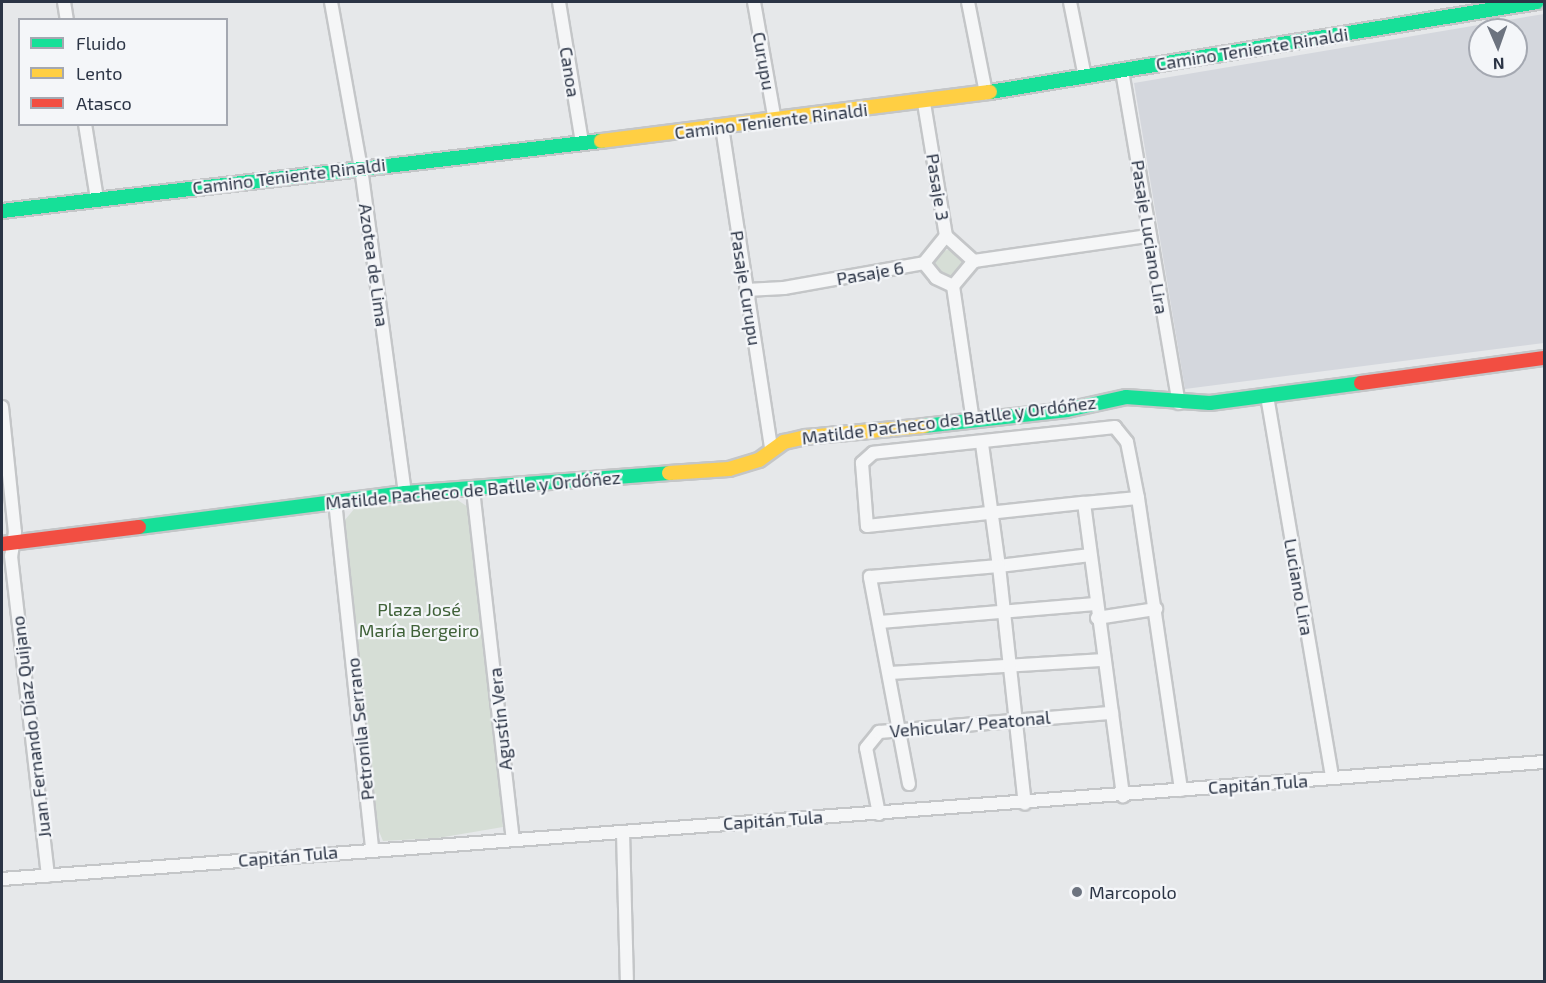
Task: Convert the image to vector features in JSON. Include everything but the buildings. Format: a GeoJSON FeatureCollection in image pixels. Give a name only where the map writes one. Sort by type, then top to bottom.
{"type":"FeatureCollection","features":[{"type":"Feature","properties":{"kind":"street"},"geometry":{"type":"LineString","coordinates":[[64,2],[67,18]]}},
{"type":"Feature","properties":{"kind":"street","name":"Azotea de Lima"},"geometry":{"type":"LineString","coordinates":[[331,2],[361,168],[405,493]]}},
{"type":"Feature","properties":{"kind":"street","name":"Canoa"},"geometry":{"type":"LineString","coordinates":[[559,2],[582,143]]}},
{"type":"Feature","properties":{"kind":"street","name":"Curupu"},"geometry":{"type":"LineString","coordinates":[[754,2],[775,121]]}},
{"type":"Feature","properties":{"kind":"street"},"geometry":{"type":"LineString","coordinates":[[968,2],[986,93]]}},
{"type":"Feature","properties":{"kind":"street"},"geometry":{"type":"LineString","coordinates":[[1070,2],[1085,77]]}},
{"type":"Feature","properties":{"kind":"street","name":"Camino Teniente Rinaldi"},"geometry":{"type":"LineString","coordinates":[[2,211],[924,103],[1537,2]]}},
{"type":"Feature","properties":{"kind":"street","name":"Pasaje Luciano Lira"},"geometry":{"type":"LineString","coordinates":[[1122,71],[1148,236],[1179,403]]}},
{"type":"Feature","properties":{"kind":"street","name":"Pasaje 3"},"geometry":{"type":"LineString","coordinates":[[924,103],[945,236],[924,263]]}},
{"type":"Feature","properties":{"kind":"street"},"geometry":{"type":"LineString","coordinates":[[85,126],[97,199]]}},
{"type":"Feature","properties":{"kind":"street","name":"Pasaje Curupu"},"geometry":{"type":"LineString","coordinates":[[722,127],[771,449]]}},
{"type":"Feature","properties":{"kind":"street"},"geometry":{"type":"LineString","coordinates":[[945,236],[974,261]]}},
{"type":"Feature","properties":{"kind":"street"},"geometry":{"type":"LineString","coordinates":[[974,421],[953,286],[974,261],[1148,236]]}},
{"type":"Feature","properties":{"kind":"street","name":"Pasaje 6"},"geometry":{"type":"LineString","coordinates":[[746,290],[784,288],[924,263],[936,278],[953,286]]}},
{"type":"Feature","properties":{"kind":"street","name":"Matilde Pacheco de Batlle y Ordóñez"},"geometry":{"type":"LineString","coordinates":[[8,543],[405,493],[473,490],[729,469],[759,460],[771,449],[806,437],[1067,410],[1126,397],[1179,403],[1267,396],[1545,358]]}},
{"type":"Feature","properties":{"kind":"street","name":"Luciano Lira"},"geometry":{"type":"LineString","coordinates":[[1267,396],[1332,778]]}},
{"type":"Feature","properties":{"kind":"street","name":"Juan Fernando Díaz Quijano"},"geometry":{"type":"LineString","coordinates":[[2,407],[8,543],[48,876]]}},
{"type":"Feature","properties":{"kind":"street"},"geometry":{"type":"LineString","coordinates":[[1138,498],[867,526],[862,463],[873,453],[982,444],[1115,427],[1127,442],[1138,498],[1181,790]]}},
{"type":"Feature","properties":{"kind":"street"},"geometry":{"type":"LineString","coordinates":[[982,444],[989,512],[1006,612],[1025,804]]}},
{"type":"Feature","properties":{"kind":"street","name":"Agustín Vera"},"geometry":{"type":"LineString","coordinates":[[473,490],[513,840]]}},
{"type":"Feature","properties":{"kind":"street","name":"Petronila Serrano"},"geometry":{"type":"LineString","coordinates":[[335,501],[372,850]]}},
{"type":"Feature","properties":{"kind":"street"},"geometry":{"type":"LineString","coordinates":[[1084,503],[1095,604],[1105,660],[1123,796]]}},
{"type":"Feature","properties":{"kind":"street"},"geometry":{"type":"LineString","coordinates":[[909,784],[890,673],[870,577],[999,566],[1090,555]]}},
{"type":"Feature","properties":{"kind":"street"},"geometry":{"type":"LineString","coordinates":[[880,622],[1095,604]]}},
{"type":"Feature","properties":{"kind":"street"},"geometry":{"type":"LineString","coordinates":[[1097,618],[1156,609]]}},
{"type":"Feature","properties":{"kind":"street"},"geometry":{"type":"LineString","coordinates":[[890,673],[1105,660]]}},
{"type":"Feature","properties":{"kind":"street","name":"Vehicular/ Peatonal"},"geometry":{"type":"LineString","coordinates":[[879,814],[866,748],[879,732],[1112,713]]}},
{"type":"Feature","properties":{"kind":"street","name":"Capitán Tula"},"geometry":{"type":"LineString","coordinates":[[2,879],[372,850],[1025,804],[1545,762]]}},
{"type":"Feature","properties":{"kind":"street"},"geometry":{"type":"LineString","coordinates":[[623,832],[627,981]]}},
{"type":"Feature","properties":{"kind":"shaded area"},"geometry":{"type":"Polygon","coordinates":[[[1544,14],[1544,343],[1185,389],[1134,83],[1468,27],[1468,78],[1528,78],[1528,18],[1520,18],[1544,14]]]}},
{"type":"Feature","properties":{"kind":"green space"},"geometry":{"type":"Polygon","coordinates":[[[949,250],[959,254],[963,264],[959,274],[949,278],[939,274],[935,264],[939,254],[949,250]]]}},
{"type":"Feature","properties":{"kind":"green space","name":"Plaza José María Bergeiro"},"geometry":{"type":"Polygon","coordinates":[[[456,499],[471,509],[503,827],[438,838],[383,841],[378,829],[345,520],[354,509],[456,499]]]}},
{"type":"Feature","properties":{"kind":"traffic: fast"},"geometry":{"type":"LineString","coordinates":[[990,92],[1537,2]]}},
{"type":"Feature","properties":{"kind":"traffic: fast"},"geometry":{"type":"LineString","coordinates":[[2,211],[601,141]]}},
{"type":"Feature","properties":{"kind":"traffic: fast"},"geometry":{"type":"LineString","coordinates":[[924,426],[1067,410],[1126,397],[1210,403],[1361,383]]}},
{"type":"Feature","properties":{"kind":"traffic: fast"},"geometry":{"type":"LineString","coordinates":[[139,527],[405,493],[669,473]]}},
{"type":"Feature","properties":{"kind":"traffic: slow"},"geometry":{"type":"LineString","coordinates":[[601,141],[990,92]]}},
{"type":"Feature","properties":{"kind":"traffic: slow"},"geometry":{"type":"LineString","coordinates":[[669,473],[729,469],[759,460],[784,442],[806,437],[924,426]]}},
{"type":"Feature","properties":{"kind":"traffic: jam"},"geometry":{"type":"LineString","coordinates":[[1361,383],[1544,358]]}},
{"type":"Feature","properties":{"kind":"traffic: jam"},"geometry":{"type":"LineString","coordinates":[[2,544],[139,527]]}},
{"type":"Feature","properties":{"kind":"place","name":"Marcopolo"},"geometry":{"type":"Point","coordinates":[1077,892]}}]}
